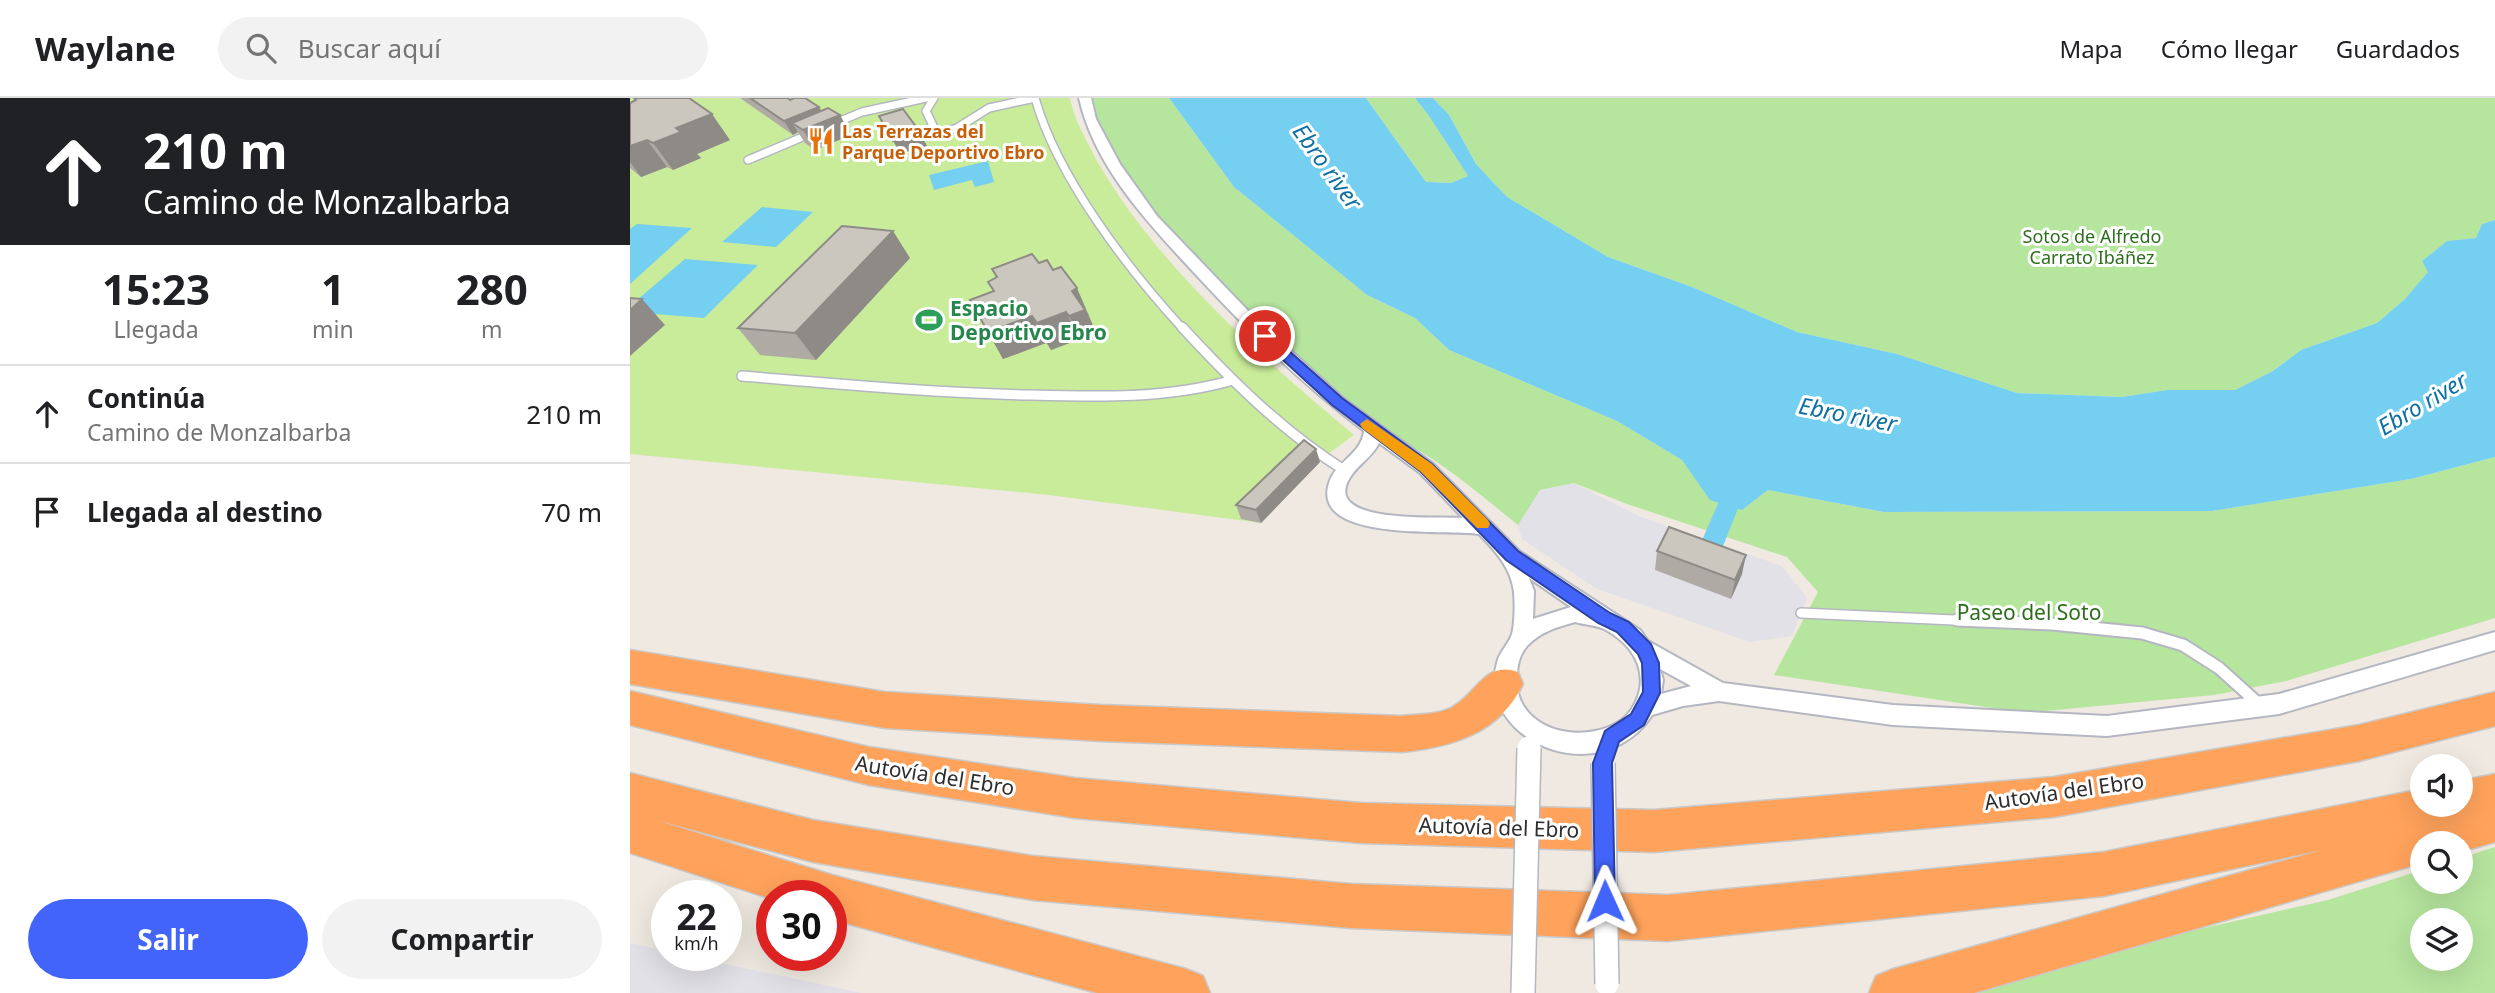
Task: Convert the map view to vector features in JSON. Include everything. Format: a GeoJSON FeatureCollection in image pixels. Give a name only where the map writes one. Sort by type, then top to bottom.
{"type":"FeatureCollection","features":[{"type":"Feature","properties":{"kind":"highway"},"geometry":{"type":"LineString","coordinates":[[630,667],[885,710],[1101,723],[1402,734],[1436,731],[1465,722],[1486,706],[1504,684]]}},
{"type":"Feature","properties":{"kind":"highway","name":"Autovía del Ebro"},"geometry":{"type":"LineString","coordinates":[[630,708],[869,766],[1074,798],[1361,823],[1654,831],[2054,797],[2359,743],[2495,709]]}},
{"type":"Feature","properties":{"kind":"highway"},"geometry":{"type":"LineString","coordinates":[[630,793],[813,841],[1033,878],[1351,906],[1668,918],[2105,874],[2410,811]]}},
{"type":"Feature","properties":{"kind":"highway"},"geometry":{"type":"LineString","coordinates":[[2473,798],[2495,794]]}},
{"type":"Feature","properties":{"kind":"highway"},"geometry":{"type":"LineString","coordinates":[[1893,993],[2495,822]]}},
{"type":"Feature","properties":{"kind":"highway"},"geometry":{"type":"LineString","coordinates":[[630,832],[780,880]]}},
{"type":"Feature","properties":{"kind":"highway"},"geometry":{"type":"LineString","coordinates":[[847,901],[1186,993]]}},
{"type":"Feature","properties":{"kind":"street"},"geometry":{"type":"LineString","coordinates":[[1085,98],[1090,119],[1113,164],[1152,219],[1248,321],[1337,402],[1446,485],[1512,556],[1604,618],[1632,633],[1645,649],[1719,692]]}},
{"type":"Feature","properties":{"kind":"street"},"geometry":{"type":"LineString","coordinates":[[1373,428],[1373,440],[1339,478],[1336,492],[1344,509],[1352,515],[1376,521],[1457,524],[1486,528]]}},
{"type":"Feature","properties":{"kind":"street"},"geometry":{"type":"LineString","coordinates":[[1351,465],[1391,455],[1411,457]]}},
{"type":"Feature","properties":{"kind":"street"},"geometry":{"type":"LineString","coordinates":[[1512,556],[1524,591],[1522,635]]}},
{"type":"Feature","properties":{"kind":"street"},"geometry":{"type":"LineString","coordinates":[[1604,618],[1582,614],[1560,616],[1533,626],[1522,635],[1508,658],[1504,684],[1514,711],[1524,723],[1542,735],[1565,743],[1589,743],[1626,730],[1646,707],[1653,678],[1645,649]]}},
{"type":"Feature","properties":{"kind":"street"},"geometry":{"type":"LineString","coordinates":[[1646,707],[1684,696],[1719,692],[1893,715],[2106,726],[2280,705],[2495,641]]}},
{"type":"Feature","properties":{"kind":"street"},"geometry":{"type":"LineString","coordinates":[[1522,993],[1529,748],[1524,723]]}},
{"type":"Feature","properties":{"kind":"street"},"geometry":{"type":"LineString","coordinates":[[1607,989],[1603,763],[1611,737]]}},
{"type":"Feature","properties":{"kind":"lane"},"geometry":{"type":"LineString","coordinates":[[748,160],[862,112],[926,98]]}},
{"type":"Feature","properties":{"kind":"lane"},"geometry":{"type":"LineString","coordinates":[[934,98],[925,107],[924,113],[937,134],[957,128],[989,108],[1035,98],[1057,151],[1092,214],[1132,270],[1179,326],[1233,380],[1309,448],[1351,465]]}},
{"type":"Feature","properties":{"kind":"lane"},"geometry":{"type":"LineString","coordinates":[[741,376],[891,389],[1107,397],[1205,390],[1233,380]]}},
{"type":"Feature","properties":{"kind":"lane"},"geometry":{"type":"LineString","coordinates":[[1801,613],[2052,624],[2141,633],[2183,645],[2219,668],[2262,706]]}},
{"type":"Feature","properties":{"kind":"shaded area"},"geometry":{"type":"Polygon","coordinates":[[[1574,483],[1641,517],[1782,566],[1807,598],[1792,636],[1750,642],[1597,589],[1522,539],[1518,525],[1540,490],[1574,483]]]}},
{"type":"Feature","properties":{"kind":"shaded area"},"geometry":{"type":"Polygon","coordinates":[[[630,943],[651,948],[651,971],[742,971],[742,967],[862,993],[630,993],[630,943]]]}},
{"type":"Feature","properties":{"kind":"green space","name":"Espacio Deportivo Ebro"},"geometry":{"type":"Polygon","coordinates":[[[630,98],[1070,98],[1077,121],[1095,157],[1119,196],[1178,271],[1247,341],[1354,435],[1313,465],[1315,467],[1261,523],[1049,495],[630,454],[630,98]]]}},
{"type":"Feature","properties":{"kind":"green space","name":"Paseo del Soto"},"geometry":{"type":"Polygon","coordinates":[[[1085,98],[1169,98],[1234,187],[1367,295],[1415,318],[1449,350],[1617,421],[1682,460],[1711,500],[1742,510],[1768,490],[1884,512],[2212,511],[2411,479],[2495,457],[2495,618],[2286,681],[2214,695],[2025,713],[1774,675],[1818,592],[1787,557],[1627,504],[1574,483],[1540,490],[1518,525],[1431,458],[1373,428],[1188,259],[1113,164],[1085,98]]]}},
{"type":"Feature","properties":{"kind":"green space"},"geometry":{"type":"Polygon","coordinates":[[[1366,98],[1415,98],[1468,176],[1451,183],[1426,182],[1366,98]]]}},
{"type":"Feature","properties":{"kind":"green space","name":"Sotos de Alfredo Carrato Ibáñez"},"geometry":{"type":"Polygon","coordinates":[[[1433,98],[2495,98],[2495,220],[2482,224],[2476,238],[2447,241],[2422,261],[2429,272],[2405,299],[2377,323],[2301,350],[2273,371],[2235,390],[2167,390],[2122,397],[2017,393],[1897,354],[1797,332],[1692,287],[1608,257],[1507,197],[1476,164],[1449,115],[1433,98]]]}},
{"type":"Feature","properties":{"kind":"green space"},"geometry":{"type":"Polygon","coordinates":[[[2495,847],[2495,993],[1949,993],[2090,954],[2328,900],[2410,874],[2410,894],[2473,894],[2473,854],[2495,847]]]}},
{"type":"Feature","properties":{"kind":"water","name":"Ebro river"},"geometry":{"type":"Polygon","coordinates":[[[1169,98],[1366,98],[1426,182],[1451,183],[1468,176],[1415,98],[1433,98],[1449,115],[1476,164],[1507,197],[1608,257],[1692,287],[1797,332],[1897,354],[2017,393],[2122,397],[2167,390],[2235,390],[2273,371],[2301,350],[2377,323],[2405,299],[2428,272],[2422,261],[2447,241],[2476,238],[2482,224],[2495,220],[2495,457],[2411,479],[2212,511],[1884,512],[1768,490],[1742,510],[1710,500],[1682,460],[1617,421],[1449,350],[1415,318],[1367,295],[1234,187],[1169,98]]]}},
{"type":"Feature","properties":{"kind":"water"},"geometry":{"type":"Polygon","coordinates":[[[988,161],[994,182],[975,187],[972,180],[934,190],[929,175],[988,161]]]}},
{"type":"Feature","properties":{"kind":"water"},"geometry":{"type":"Polygon","coordinates":[[[762,207],[813,212],[776,247],[722,242],[762,207]]]}},
{"type":"Feature","properties":{"kind":"water"},"geometry":{"type":"Polygon","coordinates":[[[637,224],[692,228],[630,284],[630,229],[637,224]]]}},
{"type":"Feature","properties":{"kind":"water"},"geometry":{"type":"Polygon","coordinates":[[[685,259],[758,265],[704,318],[630,312],[630,306],[685,259]]]}},
{"type":"Feature","properties":{"kind":"building"},"geometry":{"type":"Polygon","coordinates":[[[634,98],[689,98],[712,114],[676,128],[681,132],[653,143],[647,140],[630,146],[630,103],[636,100],[634,98]]]}},
{"type":"Feature","properties":{"kind":"building"},"geometry":{"type":"Polygon","coordinates":[[[750,98],[805,98],[819,107],[784,121],[750,98]]]}},
{"type":"Feature","properties":{"kind":"building"},"geometry":{"type":"Polygon","coordinates":[[[828,108],[840,115],[803,130],[792,123],[828,108]]]}},
{"type":"Feature","properties":{"kind":"building"},"geometry":{"type":"Polygon","coordinates":[[[903,109],[920,132],[893,141],[879,116],[903,109]]]}},
{"type":"Feature","properties":{"kind":"building"},"geometry":{"type":"Polygon","coordinates":[[[842,226],[893,231],[795,333],[738,328],[842,226]]]}},
{"type":"Feature","properties":{"kind":"building"},"geometry":{"type":"Polygon","coordinates":[[[1032,254],[1039,263],[1047,260],[1053,270],[1061,267],[1077,288],[1072,291],[1085,310],[1069,316],[1066,312],[1037,323],[1032,316],[988,332],[970,300],[994,291],[988,282],[997,277],[992,269],[1032,254]]]}},
{"type":"Feature","properties":{"kind":"building"},"geometry":{"type":"Polygon","coordinates":[[[630,298],[642,299],[630,310],[630,298]]]}},
{"type":"Feature","properties":{"kind":"building"},"geometry":{"type":"Polygon","coordinates":[[[1304,440],[1316,449],[1256,510],[1236,505],[1304,440]]]}},
{"type":"Feature","properties":{"kind":"building"},"geometry":{"type":"Polygon","coordinates":[[[1669,527],[1746,555],[1735,580],[1657,551],[1669,527]]]}},
{"type":"Feature","properties":{"kind":"waterway"},"geometry":{"type":"LineString","coordinates":[[1705,561],[1728,506]]}},
{"type":"Feature","properties":{"kind":"slow traffic"},"geometry":{"type":"LineString","coordinates":[[1367,424],[1446,485],[1483,524]]}},
{"type":"Feature","properties":{"kind":"place","name":"Las Terrazas del Parque Deportivo Ebro"},"geometry":{"type":"Point","coordinates":[821,141]}},
{"type":"Feature","properties":{"kind":"place","name":"Espacio Deportivo Ebro"},"geometry":{"type":"Point","coordinates":[929,320]}},
{"type":"Feature","properties":{"kind":"route"},"geometry":{"type":"LineString","coordinates":[[1265,336],[1337,402],[1418,461],[1446,485],[1512,556],[1604,618],[1632,633],[1645,649],[1653,678],[1646,707],[1626,730],[1611,737],[1603,763],[1605,901]]}}]}
